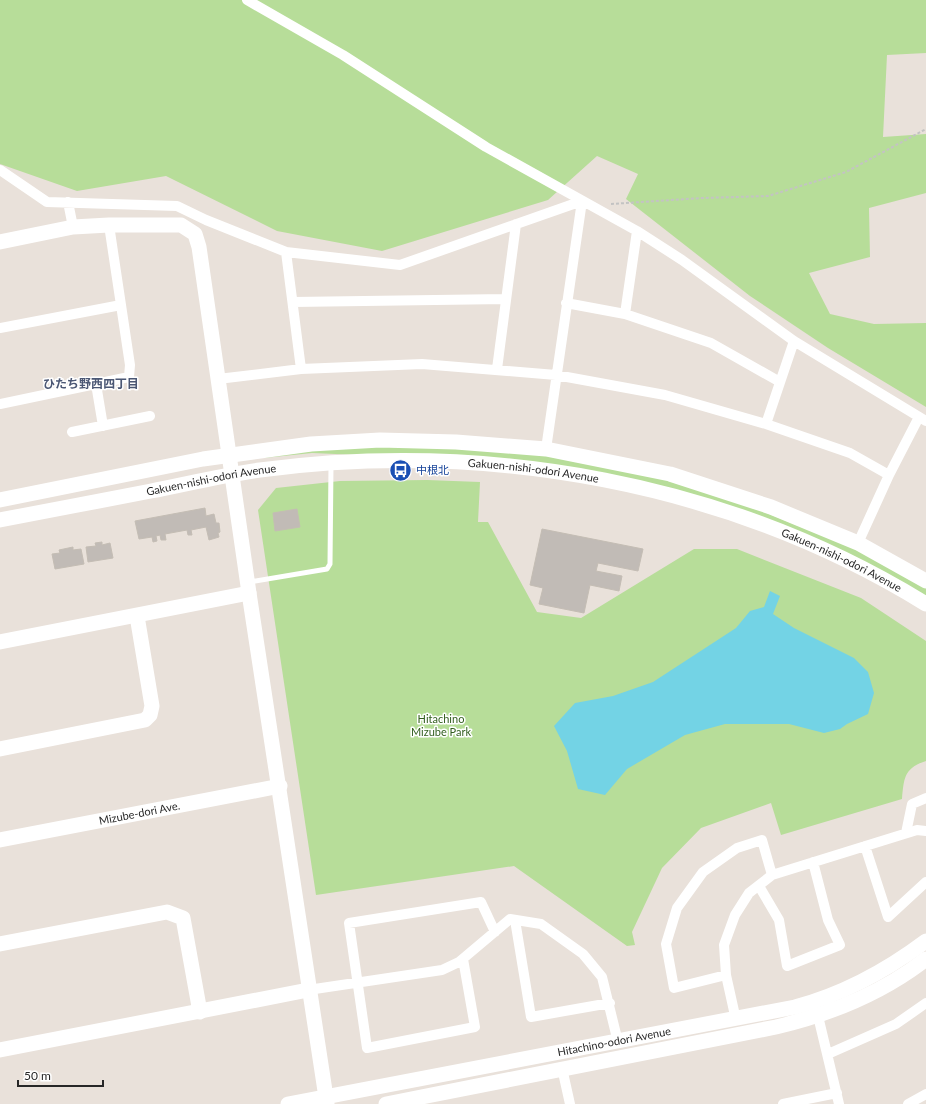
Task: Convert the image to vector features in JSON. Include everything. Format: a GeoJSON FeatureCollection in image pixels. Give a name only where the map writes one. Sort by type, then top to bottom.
{"type":"FeatureCollection","features":[{"type":"Feature","properties":{"kind":"street"},"geometry":{"type":"LineString","coordinates":[[247,0],[343,55],[486,147],[636,231],[682,260],[794,341],[922,419],[888,475],[858,543]]}},
{"type":"Feature","properties":{"kind":"street"},"geometry":{"type":"LineString","coordinates":[[0,170],[48,202],[177,206],[206,220],[286,252],[400,265],[516,224],[586,203]]}},
{"type":"Feature","properties":{"kind":"street"},"geometry":{"type":"LineString","coordinates":[[68,202],[73,227]]}},
{"type":"Feature","properties":{"kind":"street"},"geometry":{"type":"LineString","coordinates":[[546,449],[566,304],[586,203]]}},
{"type":"Feature","properties":{"kind":"street"},"geometry":{"type":"LineString","coordinates":[[497,369],[516,224]]}},
{"type":"Feature","properties":{"kind":"street"},"geometry":{"type":"LineString","coordinates":[[0,404],[129,377],[130,365],[110,225]]}},
{"type":"Feature","properties":{"kind":"street"},"geometry":{"type":"LineString","coordinates":[[0,242],[73,227],[110,225],[181,225],[195,234],[199,247],[248,588],[280,786],[308,990],[326,1100]]}},
{"type":"Feature","properties":{"kind":"street"},"geometry":{"type":"LineString","coordinates":[[625,314],[636,231]]}},
{"type":"Feature","properties":{"kind":"street"},"geometry":{"type":"LineString","coordinates":[[286,252],[302,369]]}},
{"type":"Feature","properties":{"kind":"street"},"geometry":{"type":"LineString","coordinates":[[293,302],[506,299]]}},
{"type":"Feature","properties":{"kind":"street"},"geometry":{"type":"LineString","coordinates":[[0,328],[121,304]]}},
{"type":"Feature","properties":{"kind":"street"},"geometry":{"type":"LineString","coordinates":[[566,304],[625,314],[711,343],[780,382]]}},
{"type":"Feature","properties":{"kind":"street"},"geometry":{"type":"LineString","coordinates":[[766,424],[794,341]]}},
{"type":"Feature","properties":{"kind":"street"},"geometry":{"type":"LineString","coordinates":[[218,380],[302,369],[422,364],[556,375],[665,394],[766,424],[850,453],[888,475]]}},
{"type":"Feature","properties":{"kind":"street"},"geometry":{"type":"LineString","coordinates":[[96,384],[103,426]]}},
{"type":"Feature","properties":{"kind":"street"},"geometry":{"type":"LineString","coordinates":[[72,432],[150,416]]}},
{"type":"Feature","properties":{"kind":"street","name":"Gakuen-nishi-odori Avenue"},"geometry":{"type":"LineString","coordinates":[[0,500],[229,456],[311,444],[380,440],[456,442],[546,449],[670,474],[771,507],[858,543],[926,581]]}},
{"type":"Feature","properties":{"kind":"street","name":"Gakuen-nishi-odori Avenue"},"geometry":{"type":"LineString","coordinates":[[0,520],[232,474],[330,463],[382,460],[455,461],[542,468],[593,477],[668,494],[764,524],[852,562],[926,604]]}},
{"type":"Feature","properties":{"kind":"street"},"geometry":{"type":"LineString","coordinates":[[0,489],[18,487],[59,488]]}},
{"type":"Feature","properties":{"kind":"street"},"geometry":{"type":"LineString","coordinates":[[0,530],[28,525],[103,500]]}},
{"type":"Feature","properties":{"kind":"street"},"geometry":{"type":"LineString","coordinates":[[0,642],[137,616],[248,588]]}},
{"type":"Feature","properties":{"kind":"street"},"geometry":{"type":"LineString","coordinates":[[0,750],[145,720],[150,715],[152,706],[137,616]]}},
{"type":"Feature","properties":{"kind":"street","name":"Mizube-dori Ave."},"geometry":{"type":"LineString","coordinates":[[0,840],[280,786]]}},
{"type":"Feature","properties":{"kind":"street"},"geometry":{"type":"LineString","coordinates":[[906,833],[912,804],[926,798]]}},
{"type":"Feature","properties":{"kind":"street"},"geometry":{"type":"LineString","coordinates":[[736,1020],[726,976],[724,945],[735,915],[749,894],[772,875],[906,833],[917,830],[926,831]]}},
{"type":"Feature","properties":{"kind":"street"},"geometry":{"type":"LineString","coordinates":[[726,976],[674,988],[666,944],[677,908],[703,872],[737,848],[762,840],[772,875]]}},
{"type":"Feature","properties":{"kind":"street"},"geometry":{"type":"LineString","coordinates":[[865,846],[888,917],[926,882]]}},
{"type":"Feature","properties":{"kind":"street"},"geometry":{"type":"LineString","coordinates":[[759,886],[779,920],[787,966],[840,945],[828,920],[813,862]]}},
{"type":"Feature","properties":{"kind":"street"},"geometry":{"type":"LineString","coordinates":[[463,959],[475,1027],[367,1048],[349,923],[481,902],[495,932]]}},
{"type":"Feature","properties":{"kind":"street"},"geometry":{"type":"LineString","coordinates":[[0,944],[167,912],[183,918],[200,1012]]}},
{"type":"Feature","properties":{"kind":"street"},"geometry":{"type":"LineString","coordinates":[[0,1050],[308,990],[442,970],[463,959],[510,919],[541,924],[583,954],[602,977],[610,1003],[618,1042]]}},
{"type":"Feature","properties":{"kind":"street"},"geometry":{"type":"LineString","coordinates":[[515,920],[531,1017],[610,1003]]}},
{"type":"Feature","properties":{"kind":"street","name":"Hitachino-odori Avenue"},"geometry":{"type":"LineString","coordinates":[[288,1104],[326,1100],[736,1020],[815,1002],[847,990],[890,967],[926,941]]}},
{"type":"Feature","properties":{"kind":"street","name":"Hitachino-odori Avenue"},"geometry":{"type":"LineString","coordinates":[[386,1104],[562,1068],[776,1027],[818,1016],[858,1001],[898,979],[926,959]]}},
{"type":"Feature","properties":{"kind":"street"},"geometry":{"type":"LineString","coordinates":[[828,1054],[896,1024],[926,1003]]}},
{"type":"Feature","properties":{"kind":"street"},"geometry":{"type":"LineString","coordinates":[[818,1016],[839,1104]]}},
{"type":"Feature","properties":{"kind":"street"},"geometry":{"type":"LineString","coordinates":[[562,1068],[570,1104]]}},
{"type":"Feature","properties":{"kind":"street"},"geometry":{"type":"LineString","coordinates":[[783,1104],[837,1093]]}},
{"type":"Feature","properties":{"kind":"street"},"geometry":{"type":"LineString","coordinates":[[908,1104],[925,1097]]}},
{"type":"Feature","properties":{"kind":"lane"},"geometry":{"type":"LineString","coordinates":[[248,588],[327,569],[330,564],[330,463]]}},
{"type":"Feature","properties":{"kind":"path"},"geometry":{"type":"LineString","coordinates":[[586,203],[768,196],[846,172],[926,129]]}},
{"type":"Feature","properties":{"kind":"green space"},"geometry":{"type":"Polygon","coordinates":[[[0,0],[926,0],[926,53],[887,55],[883,137],[926,134],[926,193],[869,208],[870,257],[809,273],[830,314],[874,324],[926,323],[926,407],[828,348],[750,296],[626,199],[638,174],[597,156],[548,200],[382,251],[277,231],[166,176],[77,191],[0,164],[0,0]]]}},
{"type":"Feature","properties":{"kind":"green space"},"geometry":{"type":"Polygon","coordinates":[[[423,445],[546,455],[618,467],[714,492],[851,547],[926,587],[926,596],[876,569],[652,484],[359,455],[312,453],[264,458],[265,456],[359,446],[423,445]]]}},
{"type":"Feature","properties":{"kind":"green space","name":"Hitachino Mizube Park"},"geometry":{"type":"Polygon","coordinates":[[[427,480],[480,482],[478,522],[488,522],[537,612],[581,618],[694,549],[737,549],[861,598],[926,641],[926,761],[913,767],[906,775],[902,799],[781,835],[771,803],[701,828],[662,868],[632,932],[635,945],[627,946],[514,866],[316,895],[258,510],[276,488],[340,481],[427,480]]]}},
{"type":"Feature","properties":{"kind":"water"},"geometry":{"type":"Polygon","coordinates":[[[770,591],[780,596],[773,614],[794,628],[854,658],[868,672],[874,693],[868,714],[840,729],[824,733],[789,724],[725,724],[685,735],[627,769],[605,795],[578,789],[567,751],[554,726],[575,703],[613,696],[653,682],[736,628],[750,611],[764,607],[770,591]]]}},
{"type":"Feature","properties":{"kind":"building"},"geometry":{"type":"Polygon","coordinates":[[[205,508],[206,516],[214,514],[216,523],[219,523],[219,537],[209,540],[206,527],[191,530],[192,535],[188,535],[187,530],[165,534],[166,540],[161,540],[160,535],[156,536],[157,541],[153,542],[152,537],[139,539],[135,521],[205,508]]]}},
{"type":"Feature","properties":{"kind":"building"},"geometry":{"type":"Polygon","coordinates":[[[297,509],[300,527],[275,531],[273,513],[297,509]]]}},
{"type":"Feature","properties":{"kind":"building"},"geometry":{"type":"Polygon","coordinates":[[[542,529],[643,549],[638,571],[598,563],[596,571],[622,576],[619,591],[590,585],[584,613],[539,604],[543,588],[530,585],[542,529]]]}},
{"type":"Feature","properties":{"kind":"building"},"geometry":{"type":"Polygon","coordinates":[[[102,542],[102,545],[110,543],[113,558],[88,562],[86,547],[96,546],[95,543],[102,542]]]}},
{"type":"Feature","properties":{"kind":"building"},"geometry":{"type":"Polygon","coordinates":[[[73,547],[73,550],[81,549],[84,564],[55,569],[52,554],[60,553],[59,550],[73,547]]]}},
{"type":"Feature","properties":{"kind":"place","name":"中根北"},"geometry":{"type":"Point","coordinates":[400,470]}},
{"type":"Feature","properties":{"kind":"district","name":"ひたち野西四丁目"},"geometry":{"type":"Point","coordinates":[91,384]}}]}
